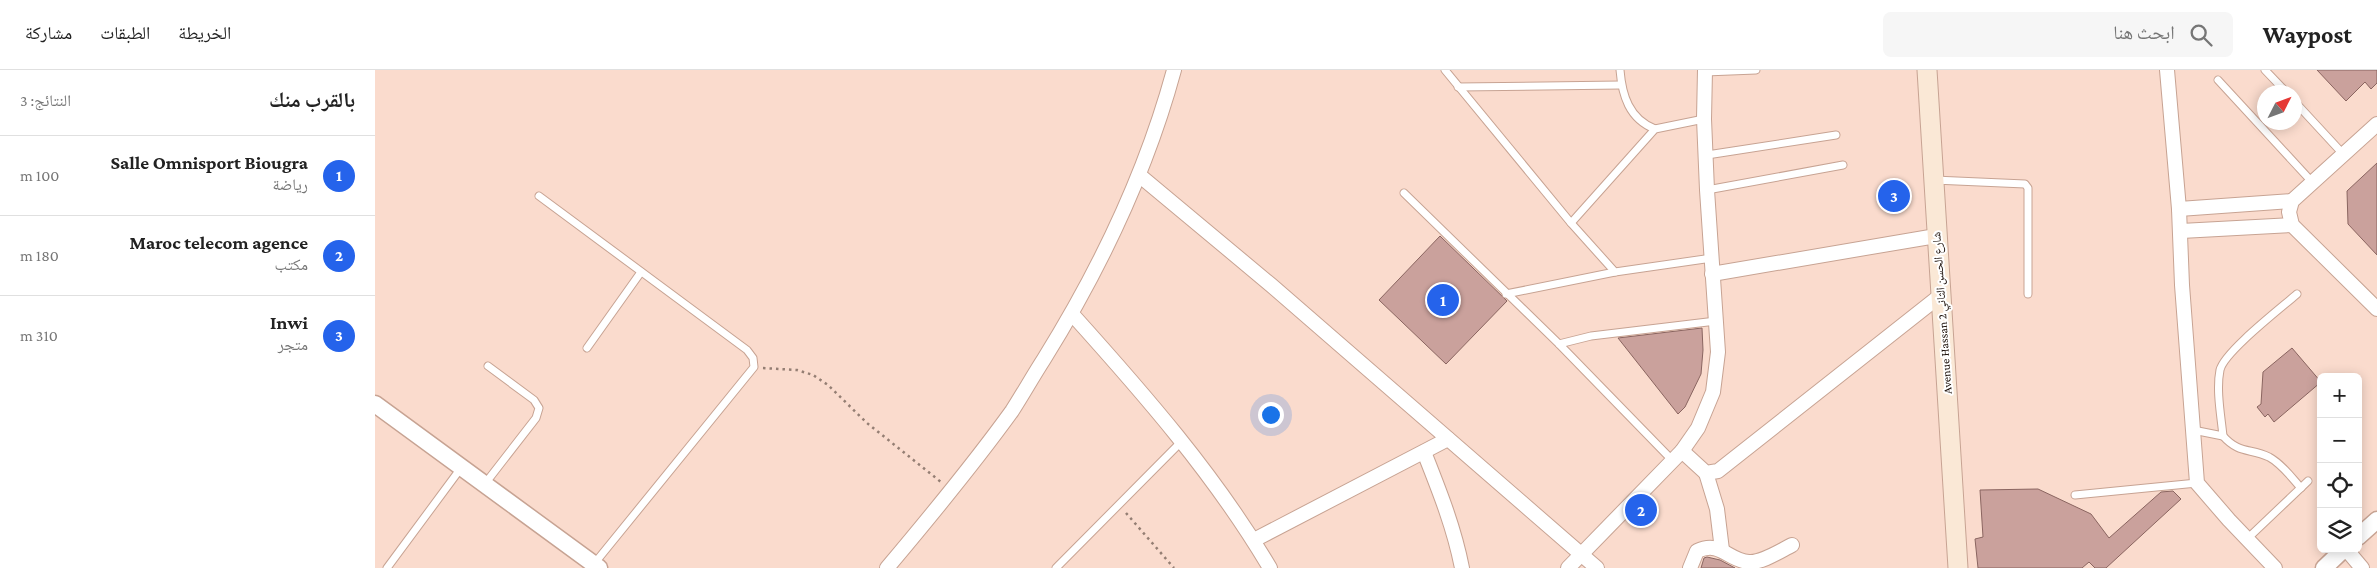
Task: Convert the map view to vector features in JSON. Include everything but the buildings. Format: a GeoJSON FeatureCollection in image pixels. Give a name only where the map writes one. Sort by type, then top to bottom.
{"type":"FeatureCollection","features":[{"type":"Feature","properties":{"kind":"main road","name":"Avenue Hassan 2 شارع الحسن الثاني"},"geometry":{"type":"LineString","coordinates":[[1927,70],[1936,236],[1959,564]]}},
{"type":"Feature","properties":{"kind":"street"},"geometry":{"type":"LineString","coordinates":[[887,568],[1013,410],[1072,314],[1093,275],[1139,175],[1164,106],[1174,70]]}},
{"type":"Feature","properties":{"kind":"street"},"geometry":{"type":"LineString","coordinates":[[2167,70],[2181,231],[2182,284],[2197,483],[2275,568]]}},
{"type":"Feature","properties":{"kind":"street"},"geometry":{"type":"LineString","coordinates":[[1568,568],[1678,456],[1699,428],[1713,392],[1717,352],[1707,190],[1704,119],[1705,71]]}},
{"type":"Feature","properties":{"kind":"street"},"geometry":{"type":"LineString","coordinates":[[2377,124],[2292,201],[2289,212],[2292,225],[2377,309]]}},
{"type":"Feature","properties":{"kind":"street"},"geometry":{"type":"LineString","coordinates":[[1139,175],[1278,292],[1597,568]]}},
{"type":"Feature","properties":{"kind":"street"},"geometry":{"type":"LineString","coordinates":[[2179,210],[2292,201]]}},
{"type":"Feature","properties":{"kind":"street"},"geometry":{"type":"LineString","coordinates":[[2181,231],[2292,225]]}},
{"type":"Feature","properties":{"kind":"street"},"geometry":{"type":"LineString","coordinates":[[1712,274],[1936,236]]}},
{"type":"Feature","properties":{"kind":"street"},"geometry":{"type":"LineString","coordinates":[[1678,456],[1706,473],[1718,471],[1941,295]]}},
{"type":"Feature","properties":{"kind":"street"},"geometry":{"type":"LineString","coordinates":[[1072,314],[1145,395],[1253,540],[1266,562],[1254,568]]}},
{"type":"Feature","properties":{"kind":"street"},"geometry":{"type":"LineString","coordinates":[[375,404],[597,566]]}},
{"type":"Feature","properties":{"kind":"street"},"geometry":{"type":"LineString","coordinates":[[1253,540],[1448,439]]}},
{"type":"Feature","properties":{"kind":"street"},"geometry":{"type":"LineString","coordinates":[[1424,452],[1446,508],[1458,547],[1462,568]]}},
{"type":"Feature","properties":{"kind":"street"},"geometry":{"type":"LineString","coordinates":[[1706,473],[1717,509],[1722,550]]}},
{"type":"Feature","properties":{"kind":"street"},"geometry":{"type":"LineString","coordinates":[[2362,533],[2377,520]]}},
{"type":"Feature","properties":{"kind":"street"},"geometry":{"type":"LineString","coordinates":[[1690,568],[1697,551],[1708,546],[1722,550],[1747,562],[1755,562],[1792,545]]}},
{"type":"Feature","properties":{"kind":"street"},"geometry":{"type":"LineString","coordinates":[[2324,568],[2341,553]]}},
{"type":"Feature","properties":{"kind":"street"},"geometry":{"type":"LineString","coordinates":[[2349,553],[2363,568]]}},
{"type":"Feature","properties":{"kind":"lane"},"geometry":{"type":"LineString","coordinates":[[1445,70],[1571,223],[1615,272]]}},
{"type":"Feature","properties":{"kind":"lane"},"geometry":{"type":"LineString","coordinates":[[1620,70],[1621,85],[1627,105],[1644,125],[1655,128],[1704,119]]}},
{"type":"Feature","properties":{"kind":"lane"},"geometry":{"type":"LineString","coordinates":[[1705,71],[1756,70]]}},
{"type":"Feature","properties":{"kind":"lane"},"geometry":{"type":"LineString","coordinates":[[2265,70],[2279,85]]}},
{"type":"Feature","properties":{"kind":"lane"},"geometry":{"type":"LineString","coordinates":[[2218,80],[2313,183]]}},
{"type":"Feature","properties":{"kind":"lane"},"geometry":{"type":"LineString","coordinates":[[1458,87],[1621,85]]}},
{"type":"Feature","properties":{"kind":"lane"},"geometry":{"type":"LineString","coordinates":[[2302,110],[2344,155]]}},
{"type":"Feature","properties":{"kind":"lane"},"geometry":{"type":"LineString","coordinates":[[1571,223],[1655,128]]}},
{"type":"Feature","properties":{"kind":"lane"},"geometry":{"type":"LineString","coordinates":[[1707,155],[1836,135]]}},
{"type":"Feature","properties":{"kind":"lane"},"geometry":{"type":"LineString","coordinates":[[1707,190],[1843,165]]}},
{"type":"Feature","properties":{"kind":"lane"},"geometry":{"type":"LineString","coordinates":[[1933,180],[2025,184],[2028,188],[2028,294]]}},
{"type":"Feature","properties":{"kind":"lane"},"geometry":{"type":"LineString","coordinates":[[1404,193],[1506,294],[1678,456]]}},
{"type":"Feature","properties":{"kind":"lane"},"geometry":{"type":"LineString","coordinates":[[539,196],[747,350],[753,358],[754,367],[597,566]]}},
{"type":"Feature","properties":{"kind":"lane"},"geometry":{"type":"LineString","coordinates":[[1506,294],[1615,272],[1711,258]]}},
{"type":"Feature","properties":{"kind":"lane"},"geometry":{"type":"LineString","coordinates":[[587,348],[641,272]]}},
{"type":"Feature","properties":{"kind":"lane"},"geometry":{"type":"LineString","coordinates":[[2223,436],[2220,385],[2223,363],[2235,349],[2297,294]]}},
{"type":"Feature","properties":{"kind":"lane"},"geometry":{"type":"LineString","coordinates":[[1559,344],[1591,336],[1716,321]]}},
{"type":"Feature","properties":{"kind":"lane"},"geometry":{"type":"LineString","coordinates":[[484,484],[536,418],[539,408],[534,400],[488,366]]}},
{"type":"Feature","properties":{"kind":"lane"},"geometry":{"type":"LineString","coordinates":[[2193,430],[2223,436],[2236,448],[2261,454],[2276,462],[2301,488]]}},
{"type":"Feature","properties":{"kind":"lane"},"geometry":{"type":"LineString","coordinates":[[1056,568],[1181,442]]}},
{"type":"Feature","properties":{"kind":"lane"},"geometry":{"type":"LineString","coordinates":[[387,568],[461,467]]}},
{"type":"Feature","properties":{"kind":"lane"},"geometry":{"type":"LineString","coordinates":[[2247,539],[2308,481]]}},
{"type":"Feature","properties":{"kind":"lane"},"geometry":{"type":"LineString","coordinates":[[2075,495],[2197,483]]}},
{"type":"Feature","properties":{"kind":"path"},"geometry":{"type":"LineString","coordinates":[[754,367],[797,370],[813,375],[828,384],[867,423],[951,490]]}},
{"type":"Feature","properties":{"kind":"path"},"geometry":{"type":"LineString","coordinates":[[1119,504],[1174,568]]}},
{"type":"Feature","properties":{"kind":"place","name":"Inwi"},"geometry":{"type":"Point","coordinates":[1894,196]}},
{"type":"Feature","properties":{"kind":"place","name":"Salle Omnisport Biougra"},"geometry":{"type":"Point","coordinates":[1443,300]}},
{"type":"Feature","properties":{"kind":"place","name":"Maroc telecom agence"},"geometry":{"type":"Point","coordinates":[1641,510]}}]}
